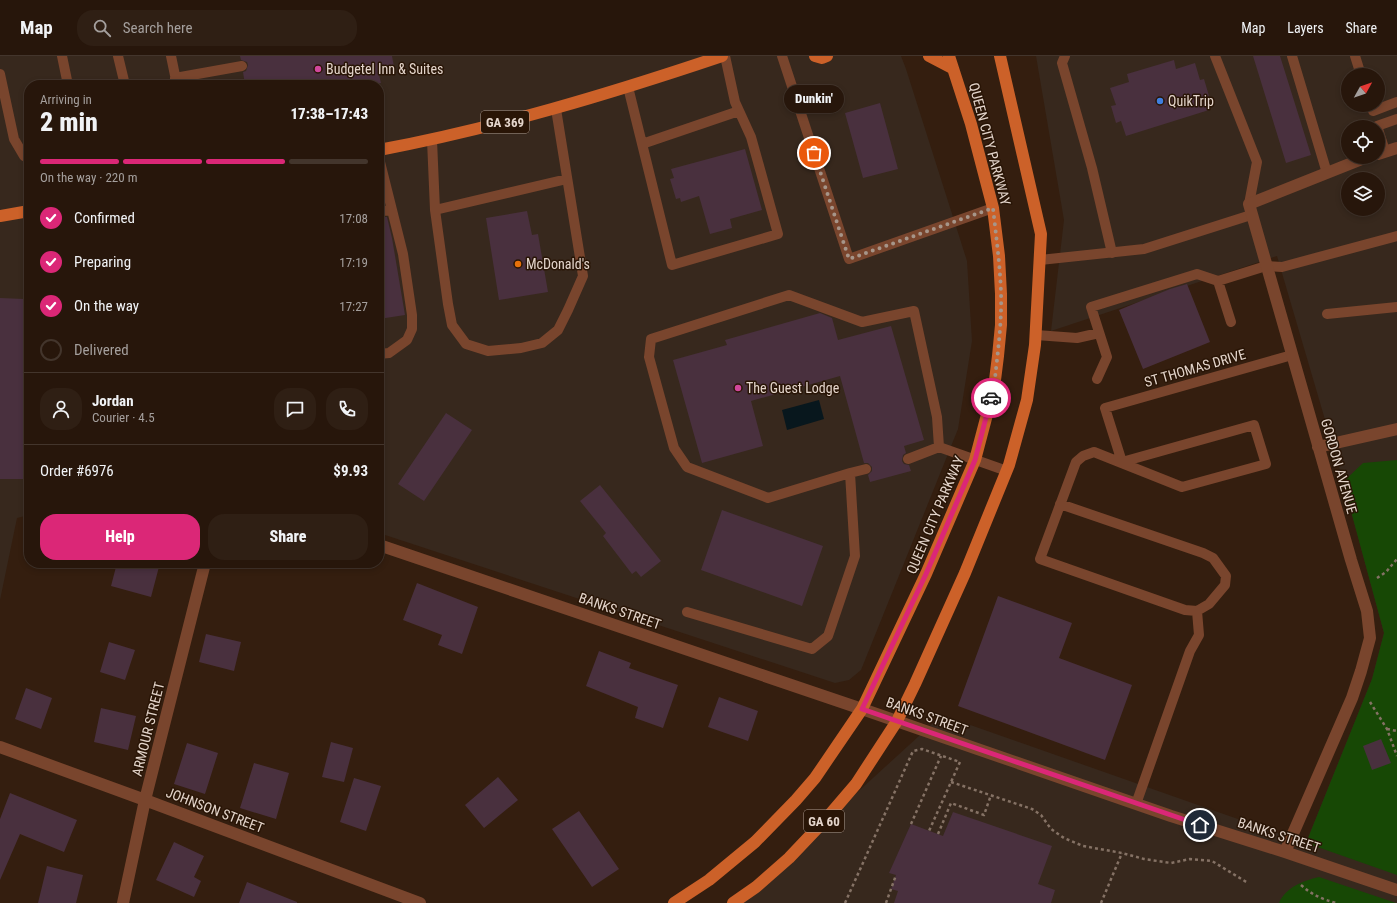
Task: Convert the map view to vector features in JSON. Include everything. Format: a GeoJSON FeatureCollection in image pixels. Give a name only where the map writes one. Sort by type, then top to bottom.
{"type":"FeatureCollection","features":[{"type":"Feature","properties":{"kind":"main road"},"geometry":{"type":"LineString","coordinates":[[816,56],[822,58],[827,56]]}},
{"type":"Feature","properties":{"kind":"main road"},"geometry":{"type":"LineString","coordinates":[[929,56],[950,62]]}},
{"type":"Feature","properties":{"kind":"main road","name":"QUEEN CITY PARKWAY"},"geometry":{"type":"LineString","coordinates":[[733,903],[756,887],[789,858],[826,819],[856,784],[897,721],[965,574],[1007,471],[1027,400],[1036,335],[1041,234],[1000,56]]}},
{"type":"Feature","properties":{"kind":"main road","name":"GA 369"},"geometry":{"type":"LineString","coordinates":[[384,149],[432,140],[556,109],[628,87],[715,57]]}},
{"type":"Feature","properties":{"kind":"main road","name":"QUEEN CITY PARKWAY"},"geometry":{"type":"LineString","coordinates":[[674,903],[710,880],[755,842],[796,800],[815,778],[862,709],[926,574],[975,460],[994,388],[1001,325],[999,256],[993,208],[971,124],[950,62]]}},
{"type":"Feature","properties":{"kind":"main road"},"geometry":{"type":"LineString","coordinates":[[0,216],[24,212]]}},
{"type":"Feature","properties":{"kind":"street"},"geometry":{"type":"LineString","coordinates":[[1385,151],[1397,148]]}},
{"type":"Feature","properties":{"kind":"street"},"geometry":{"type":"LineString","coordinates":[[1250,210],[1327,173],[1350,164]]}},
{"type":"Feature","properties":{"kind":"street","name":"GORDON AVENUE"},"geometry":{"type":"LineString","coordinates":[[1250,210],[1367,611],[1370,638],[1352,698],[1285,852]]}},
{"type":"Feature","properties":{"kind":"street"},"geometry":{"type":"LineString","coordinates":[[1318,447],[1397,429]]}},
{"type":"Feature","properties":{"kind":"street","name":"BANKS STREET"},"geometry":{"type":"LineString","coordinates":[[384,547],[1136,804],[1397,890]]}},
{"type":"Feature","properties":{"kind":"street","name":"ARMOUR STREET"},"geometry":{"type":"LineString","coordinates":[[123,903],[145,800],[204,568]]}},
{"type":"Feature","properties":{"kind":"street","name":"JOHNSON STREET"},"geometry":{"type":"LineString","coordinates":[[0,747],[420,903]]}},
{"type":"Feature","properties":{"kind":"lane"},"geometry":{"type":"LineString","coordinates":[[62,56],[67,80]]}},
{"type":"Feature","properties":{"kind":"lane"},"geometry":{"type":"LineString","coordinates":[[118,56],[124,80]]}},
{"type":"Feature","properties":{"kind":"lane"},"geometry":{"type":"LineString","coordinates":[[171,56],[176,80]]}},
{"type":"Feature","properties":{"kind":"lane"},"geometry":{"type":"LineString","coordinates":[[628,87],[672,265],[778,234],[751,137],[734,102],[725,56]]}},
{"type":"Feature","properties":{"kind":"lane"},"geometry":{"type":"LineString","coordinates":[[782,56],[849,259],[993,208]]}},
{"type":"Feature","properties":{"kind":"lane"},"geometry":{"type":"LineString","coordinates":[[1065,56],[1062,63],[1092,168],[1112,253]]}},
{"type":"Feature","properties":{"kind":"lane"},"geometry":{"type":"LineString","coordinates":[[1040,260],[1144,249],[1250,210],[1257,162],[1215,56]]}},
{"type":"Feature","properties":{"kind":"lane"},"geometry":{"type":"LineString","coordinates":[[1292,56],[1327,173]]}},
{"type":"Feature","properties":{"kind":"lane"},"geometry":{"type":"LineString","coordinates":[[1355,56],[1359,68]]}},
{"type":"Feature","properties":{"kind":"lane"},"geometry":{"type":"LineString","coordinates":[[180,80],[242,66]]}},
{"type":"Feature","properties":{"kind":"lane"},"geometry":{"type":"LineString","coordinates":[[0,74],[4,115],[14,139],[24,156]]}},
{"type":"Feature","properties":{"kind":"lane"},"geometry":{"type":"LineString","coordinates":[[1385,105],[1397,102]]}},
{"type":"Feature","properties":{"kind":"lane"},"geometry":{"type":"LineString","coordinates":[[432,140],[435,210],[452,325],[466,344],[488,351],[521,348],[542,343],[558,330],[583,276],[556,109]]}},
{"type":"Feature","properties":{"kind":"lane"},"geometry":{"type":"LineString","coordinates":[[642,144],[739,111]]}},
{"type":"Feature","properties":{"kind":"lane"},"geometry":{"type":"LineString","coordinates":[[1385,124],[1397,119]]}},
{"type":"Feature","properties":{"kind":"lane"},"geometry":{"type":"LineString","coordinates":[[384,178],[403,254],[412,315],[412,329],[406,340],[389,353],[384,354]]}},
{"type":"Feature","properties":{"kind":"lane"},"geometry":{"type":"LineString","coordinates":[[435,210],[567,179]]}},
{"type":"Feature","properties":{"kind":"lane"},"geometry":{"type":"LineString","coordinates":[[384,211],[392,210]]}},
{"type":"Feature","properties":{"kind":"lane"},"geometry":{"type":"LineString","coordinates":[[1097,379],[1107,357],[1091,307],[1197,274],[1218,281],[1266,266],[1282,267],[1397,236]]}},
{"type":"Feature","properties":{"kind":"lane"},"geometry":{"type":"LineString","coordinates":[[1218,281],[1231,322]]}},
{"type":"Feature","properties":{"kind":"lane"},"geometry":{"type":"LineString","coordinates":[[866,469],[768,498],[687,467],[674,448],[649,357],[650,339],[789,295],[862,322],[914,311],[937,418],[939,447]]}},
{"type":"Feature","properties":{"kind":"lane"},"geometry":{"type":"LineString","coordinates":[[1327,314],[1397,307]]}},
{"type":"Feature","properties":{"kind":"lane"},"geometry":{"type":"LineString","coordinates":[[1036,335],[1077,338],[1099,333]]}},
{"type":"Feature","properties":{"kind":"lane","name":"ST THOMAS DRIVE"},"geometry":{"type":"LineString","coordinates":[[1122,462],[1105,408],[1292,355]]}},
{"type":"Feature","properties":{"kind":"lane"},"geometry":{"type":"LineString","coordinates":[[1060,504],[1213,558],[1226,576],[1225,585],[1209,604],[1197,611],[1185,610],[1040,559],[1060,504],[1076,462],[1083,456],[1094,452],[1182,487],[1266,464],[1254,425],[1122,462]]}},
{"type":"Feature","properties":{"kind":"lane"},"geometry":{"type":"LineString","coordinates":[[908,459],[939,447],[1007,471]]}},
{"type":"Feature","properties":{"kind":"lane"},"geometry":{"type":"LineString","coordinates":[[687,612],[812,649],[828,636],[855,556],[850,473]]}},
{"type":"Feature","properties":{"kind":"lane"},"geometry":{"type":"LineString","coordinates":[[1136,804],[1190,651],[1199,635],[1197,611]]}},
{"type":"Feature","properties":{"kind":"path"},"geometry":{"type":"LineString","coordinates":[[1377,578],[1386,572],[1397,559]]}},
{"type":"Feature","properties":{"kind":"path"},"geometry":{"type":"LineString","coordinates":[[1370,702],[1387,729],[1397,756]]}},
{"type":"Feature","properties":{"kind":"path"},"geometry":{"type":"LineString","coordinates":[[1387,729],[1397,731]]}},
{"type":"Feature","properties":{"kind":"path"},"geometry":{"type":"LineString","coordinates":[[845,903],[913,751],[922,749],[960,762],[929,831]]}},
{"type":"Feature","properties":{"kind":"path"},"geometry":{"type":"LineString","coordinates":[[911,824],[941,756]]}},
{"type":"Feature","properties":{"kind":"path"},"geometry":{"type":"LineString","coordinates":[[951,782],[1032,810],[1041,815],[1051,829],[1064,838],[1083,846],[1122,853],[1144,860],[1171,864],[1190,859],[1212,861],[1248,883]]}},
{"type":"Feature","properties":{"kind":"path"},"geometry":{"type":"LineString","coordinates":[[938,834],[951,803],[984,815],[991,795]]}},
{"type":"Feature","properties":{"kind":"path"},"geometry":{"type":"LineString","coordinates":[[1101,903],[1122,853]]}},
{"type":"Feature","properties":{"kind":"path"},"geometry":{"type":"LineString","coordinates":[[886,903],[896,875]]}},
{"type":"Feature","properties":{"kind":"path"},"geometry":{"type":"LineString","coordinates":[[1301,885],[1310,893],[1321,899],[1336,903]]}},
{"type":"Feature","properties":{"kind":"shaded area"},"geometry":{"type":"Polygon","coordinates":[[[0,56],[901,56],[967,261],[972,341],[958,429],[861,670],[849,680],[835,683],[384,535],[384,80],[24,80],[24,516],[17,518],[0,600],[0,56]]]}},
{"type":"Feature","properties":{"kind":"shaded area"},"geometry":{"type":"Polygon","coordinates":[[[1036,56],[1397,56],[1397,903],[736,903],[942,715],[1306,843],[1372,679],[1384,633],[1343,481],[1277,256],[1051,331],[1064,220],[1036,56]]]}},
{"type":"Feature","properties":{"kind":"shaded area"},"geometry":{"type":"Polygon","coordinates":[[[819,400],[824,419],[787,430],[782,410],[819,400]]]}},
{"type":"Feature","properties":{"kind":"green space"},"geometry":{"type":"Polygon","coordinates":[[[1397,460],[1397,875],[1306,843],[1372,679],[1384,633],[1343,482],[1363,463],[1397,460]]]}},
{"type":"Feature","properties":{"kind":"green space"},"geometry":{"type":"Polygon","coordinates":[[[1319,877],[1396,903],[1279,903],[1282,897],[1291,889],[1307,880],[1319,877]]]}},
{"type":"Feature","properties":{"kind":"building","name":"Budgetel Inn & Suites"},"geometry":{"type":"Polygon","coordinates":[[[240,56],[392,56],[395,72],[379,75],[380,80],[244,80],[243,72],[246,71],[248,65],[247,62],[241,60],[240,56]]]}},
{"type":"Feature","properties":{"kind":"building"},"geometry":{"type":"Polygon","coordinates":[[[1253,56],[1280,56],[1311,155],[1286,163],[1253,56]]]}},
{"type":"Feature","properties":{"kind":"building","name":"QuikTrip"},"geometry":{"type":"Polygon","coordinates":[[[1174,60],[1176,69],[1195,63],[1200,80],[1204,79],[1209,96],[1205,97],[1209,110],[1126,136],[1121,121],[1116,123],[1111,106],[1116,105],[1110,88],[1129,82],[1127,74],[1174,60]]]}},
{"type":"Feature","properties":{"kind":"building"},"geometry":{"type":"Polygon","coordinates":[[[880,103],[898,169],[863,178],[845,113],[880,103]]]}},
{"type":"Feature","properties":{"kind":"building"},"geometry":{"type":"Polygon","coordinates":[[[745,149],[762,210],[730,219],[732,228],[710,234],[699,196],[681,202],[680,198],[676,199],[670,179],[674,178],[671,169],[745,149]]]}},
{"type":"Feature","properties":{"kind":"building","name":"McDonald's"},"geometry":{"type":"Polygon","coordinates":[[[527,211],[532,235],[538,234],[548,292],[499,300],[486,218],[527,211]]]}},
{"type":"Feature","properties":{"kind":"building"},"geometry":{"type":"Polygon","coordinates":[[[384,217],[387,217],[392,238],[405,315],[384,318],[384,217]]]}},
{"type":"Feature","properties":{"kind":"building"},"geometry":{"type":"Polygon","coordinates":[[[1187,284],[1210,342],[1143,369],[1119,310],[1170,289],[1187,284]]]}},
{"type":"Feature","properties":{"kind":"building"},"geometry":{"type":"Polygon","coordinates":[[[0,298],[24,299],[23,479],[0,479],[0,298]]]}},
{"type":"Feature","properties":{"kind":"building","name":"The Guest Lodge"},"geometry":{"type":"Polygon","coordinates":[[[820,313],[832,318],[838,340],[891,326],[924,440],[904,446],[906,453],[903,455],[902,461],[904,464],[909,465],[911,471],[870,482],[868,475],[872,471],[872,467],[868,463],[864,463],[840,376],[751,401],[763,446],[702,463],[673,360],[727,345],[725,340],[820,313]]]}},
{"type":"Feature","properties":{"kind":"building"},"geometry":{"type":"Polygon","coordinates":[[[446,413],[472,430],[424,501],[398,484],[446,413]]]}},
{"type":"Feature","properties":{"kind":"building"},"geometry":{"type":"Polygon","coordinates":[[[600,485],[661,561],[641,577],[636,571],[632,574],[603,536],[606,533],[580,501],[600,485]]]}},
{"type":"Feature","properties":{"kind":"building"},"geometry":{"type":"Polygon","coordinates":[[[722,510],[823,546],[802,606],[701,570],[722,510]]]}},
{"type":"Feature","properties":{"kind":"building"},"geometry":{"type":"Polygon","coordinates":[[[116,568],[159,568],[151,597],[111,586],[116,568]]]}},
{"type":"Feature","properties":{"kind":"building"},"geometry":{"type":"Polygon","coordinates":[[[417,583],[478,607],[462,654],[438,645],[442,635],[403,620],[417,583]]]}},
{"type":"Feature","properties":{"kind":"building"},"geometry":{"type":"Polygon","coordinates":[[[998,596],[1072,623],[1059,658],[1132,685],[1105,760],[958,706],[998,596]]]}},
{"type":"Feature","properties":{"kind":"building"},"geometry":{"type":"Polygon","coordinates":[[[206,634],[241,642],[234,671],[199,662],[206,634]]]}},
{"type":"Feature","properties":{"kind":"building"},"geometry":{"type":"Polygon","coordinates":[[[109,642],[135,650],[125,680],[100,672],[109,642]]]}},
{"type":"Feature","properties":{"kind":"building"},"geometry":{"type":"Polygon","coordinates":[[[599,651],[631,663],[629,668],[678,685],[663,728],[635,718],[638,707],[586,686],[599,651]]]}},
{"type":"Feature","properties":{"kind":"building"},"geometry":{"type":"Polygon","coordinates":[[[26,688],[52,698],[41,729],[15,719],[26,688]]]}},
{"type":"Feature","properties":{"kind":"building"},"geometry":{"type":"Polygon","coordinates":[[[719,697],[758,711],[748,741],[708,727],[719,697]]]}},
{"type":"Feature","properties":{"kind":"building"},"geometry":{"type":"Polygon","coordinates":[[[101,708],[136,716],[128,750],[94,742],[101,708]]]}},
{"type":"Feature","properties":{"kind":"building"},"geometry":{"type":"Polygon","coordinates":[[[1381,739],[1391,763],[1372,770],[1363,746],[1381,739]]]}},
{"type":"Feature","properties":{"kind":"building"},"geometry":{"type":"Polygon","coordinates":[[[331,742],[353,748],[344,782],[322,777],[331,742]]]}},
{"type":"Feature","properties":{"kind":"building"},"geometry":{"type":"Polygon","coordinates":[[[187,743],[218,753],[205,794],[174,784],[187,743]]]}},
{"type":"Feature","properties":{"kind":"building"},"geometry":{"type":"Polygon","coordinates":[[[254,763],[289,773],[276,819],[240,808],[254,763]]]}},
{"type":"Feature","properties":{"kind":"building"},"geometry":{"type":"Polygon","coordinates":[[[498,777],[518,800],[484,828],[465,805],[498,777]]]}},
{"type":"Feature","properties":{"kind":"building"},"geometry":{"type":"Polygon","coordinates":[[[354,778],[381,786],[366,831],[340,822],[354,778]]]}},
{"type":"Feature","properties":{"kind":"building"},"geometry":{"type":"Polygon","coordinates":[[[10,793],[77,820],[64,852],[20,834],[0,880],[0,819],[10,793]]]}},
{"type":"Feature","properties":{"kind":"building"},"geometry":{"type":"Polygon","coordinates":[[[579,811],[619,869],[592,887],[552,829],[579,811]]]}},
{"type":"Feature","properties":{"kind":"building"},"geometry":{"type":"Polygon","coordinates":[[[953,812],[1052,846],[1038,884],[1055,890],[1051,903],[894,903],[898,891],[891,889],[896,875],[889,873],[911,824],[943,836],[953,812]]]}},
{"type":"Feature","properties":{"kind":"building"},"geometry":{"type":"Polygon","coordinates":[[[174,842],[204,856],[194,877],[201,881],[194,897],[156,880],[174,842]]]}},
{"type":"Feature","properties":{"kind":"building"},"geometry":{"type":"Polygon","coordinates":[[[47,866],[83,875],[76,903],[38,903],[47,866]]]}},
{"type":"Feature","properties":{"kind":"building"},"geometry":{"type":"Polygon","coordinates":[[[247,882],[297,902],[297,903],[239,903],[247,882]]]}},
{"type":"Feature","properties":{"kind":"way so far"},"geometry":{"type":"LineString","coordinates":[[814,153],[849,259],[993,208],[999,256],[1001,325],[994,388],[991,398]]}},
{"type":"Feature","properties":{"kind":"place","name":"Budgetel Inn & Suites"},"geometry":{"type":"Point","coordinates":[318,69]}},
{"type":"Feature","properties":{"kind":"place","name":"QuikTrip"},"geometry":{"type":"Point","coordinates":[1160,101]}},
{"type":"Feature","properties":{"kind":"place","name":"Dunkin'"},"geometry":{"type":"Point","coordinates":[814,153]}},
{"type":"Feature","properties":{"kind":"place","name":"McDonald's"},"geometry":{"type":"Point","coordinates":[518,264]}},
{"type":"Feature","properties":{"kind":"place","name":"The Guest Lodge"},"geometry":{"type":"Point","coordinates":[738,388]}},
{"type":"Feature","properties":{"kind":"route"},"geometry":{"type":"LineString","coordinates":[[991,398],[975,460],[926,574],[862,709],[934,735],[1200,825]]}}]}
